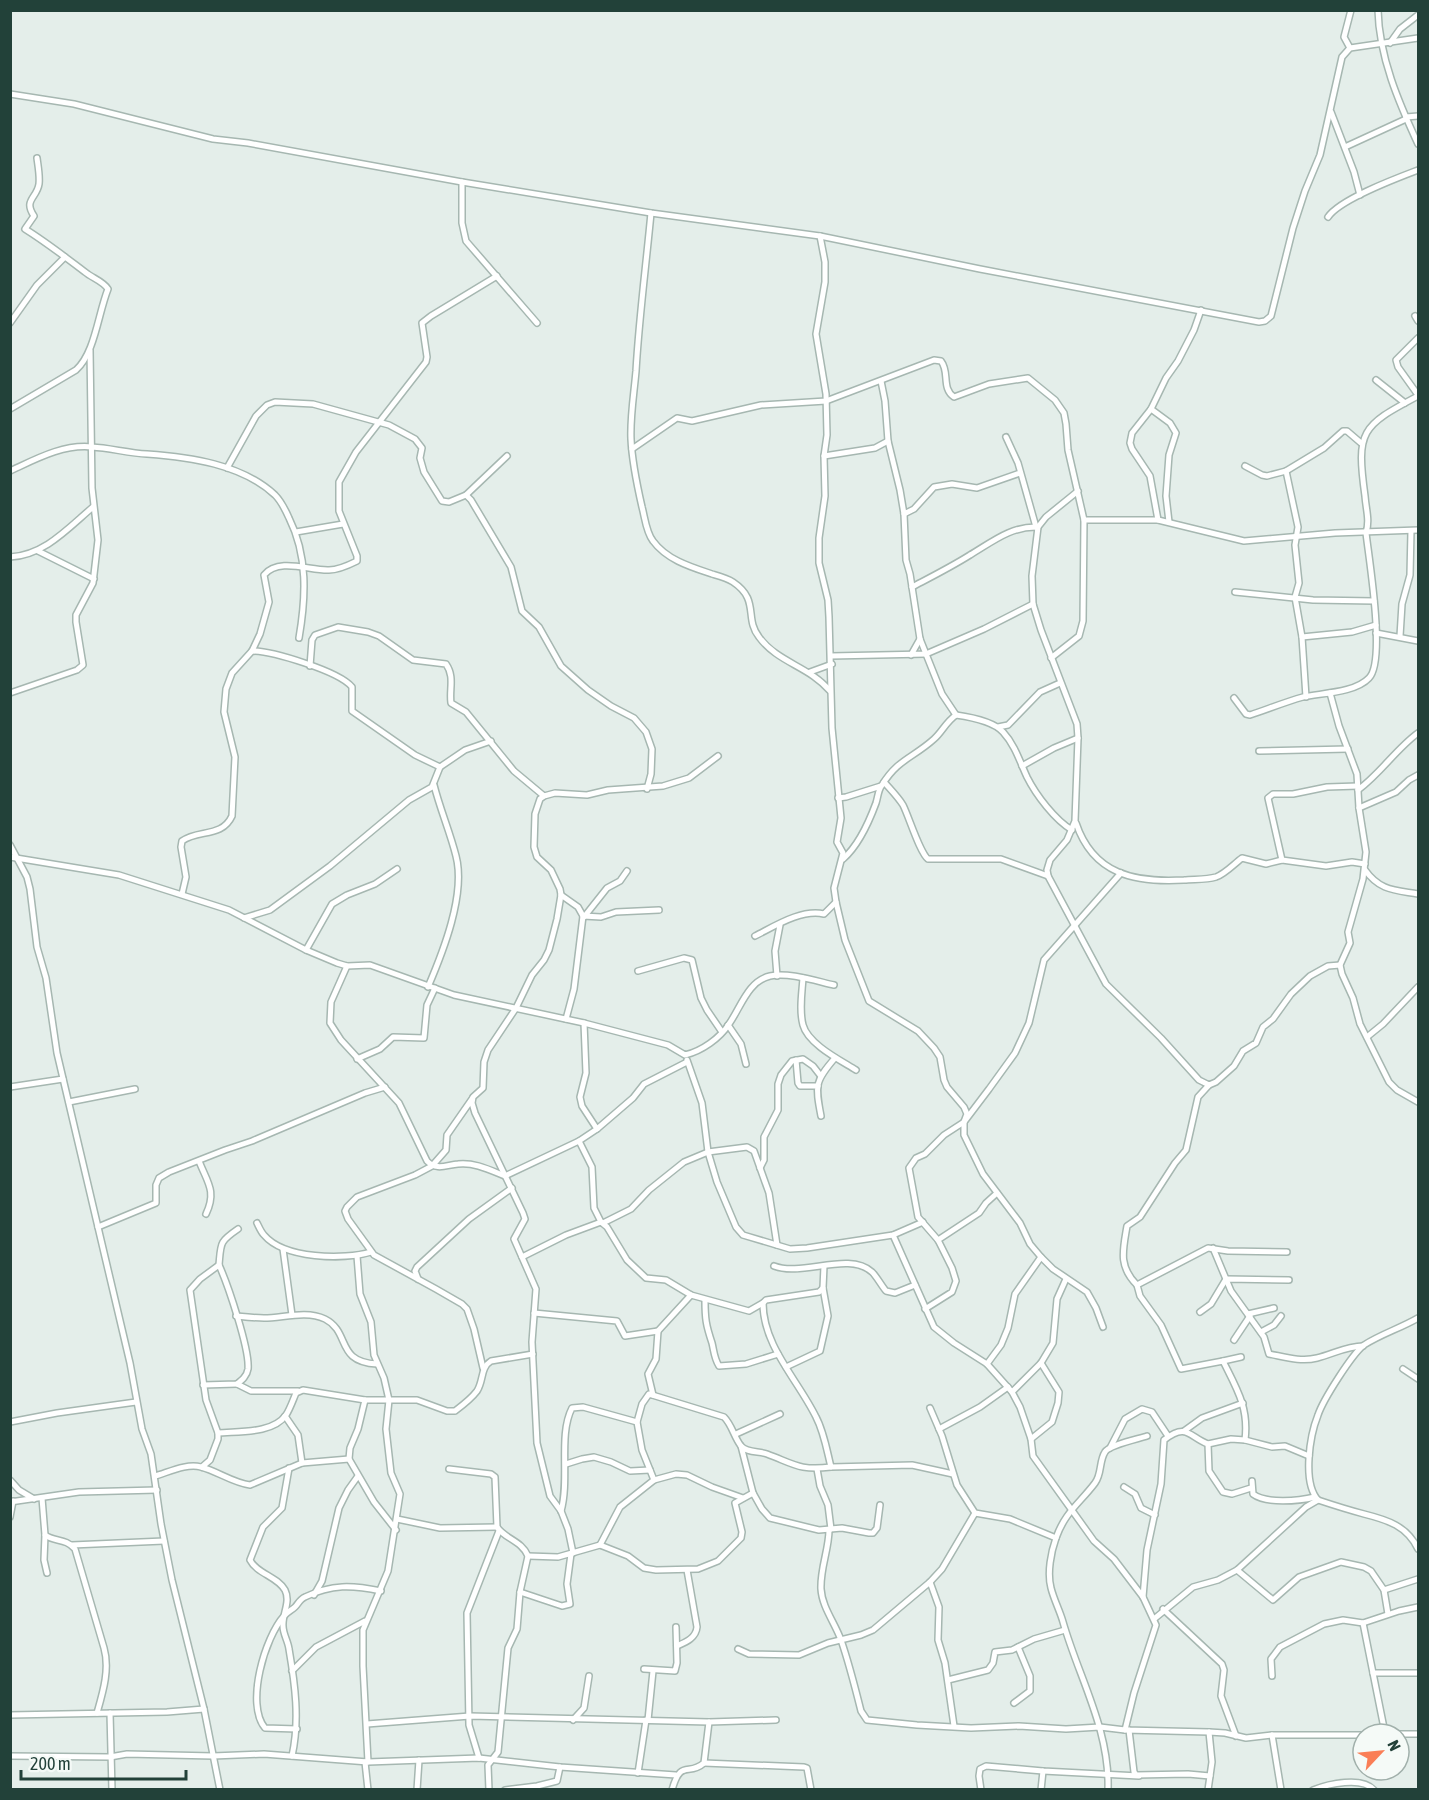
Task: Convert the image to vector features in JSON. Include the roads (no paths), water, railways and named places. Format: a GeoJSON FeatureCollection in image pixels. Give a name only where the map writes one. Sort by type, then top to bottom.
{"type":"FeatureCollection","features":[{"type":"Feature","properties":{"kind":"street"},"geometry":{"type":"LineString","coordinates":[[1350,48],[1344,37],[1351,10]]}},
{"type":"Feature","properties":{"kind":"street"},"geometry":{"type":"LineString","coordinates":[[1378,10],[1382,44],[1406,118],[1419,144]]}},
{"type":"Feature","properties":{"kind":"street"},"geometry":{"type":"LineString","coordinates":[[1390,43],[1400,29],[1419,15]]}},
{"type":"Feature","properties":{"kind":"street"},"geometry":{"type":"LineString","coordinates":[[10,94],[74,104],[213,140],[248,143],[462,182],[651,213],[820,236],[1259,322],[1265,321],[1271,315],[1293,228],[1320,155],[1342,57],[1350,48],[1419,38]]}},
{"type":"Feature","properties":{"kind":"street"},"geometry":{"type":"LineString","coordinates":[[1331,111],[1360,195]]}},
{"type":"Feature","properties":{"kind":"street"},"geometry":{"type":"LineString","coordinates":[[1345,147],[1406,118],[1419,116]]}},
{"type":"Feature","properties":{"kind":"street"},"geometry":{"type":"LineString","coordinates":[[10,409],[76,370],[83,363],[90,351],[107,287],[49,243],[25,228],[34,216],[29,204],[39,183],[37,158]]}},
{"type":"Feature","properties":{"kind":"street"},"geometry":{"type":"LineString","coordinates":[[1328,217],[1337,207],[1360,195],[1419,170]]}},
{"type":"Feature","properties":{"kind":"street"},"geometry":{"type":"LineString","coordinates":[[462,182],[465,237],[470,246],[537,323]]}},
{"type":"Feature","properties":{"kind":"street"},"geometry":{"type":"LineString","coordinates":[[651,213],[633,399],[632,449],[639,493],[649,533],[653,542],[665,553],[677,560],[731,580],[740,587],[751,604],[753,623],[758,636],[778,656],[810,672],[831,691]]}},
{"type":"Feature","properties":{"kind":"street"},"geometry":{"type":"LineString","coordinates":[[820,236],[825,262],[825,282],[816,334],[826,401],[827,435],[819,563],[828,600],[832,664],[831,691],[841,818],[837,842],[843,853],[834,888],[842,930],[868,1001],[918,1031],[934,1048],[940,1057],[947,1087],[967,1114],[964,1122],[964,1135],[983,1174],[1020,1223],[1030,1244],[1041,1257],[1066,1279],[1087,1292],[1096,1308],[1102,1327]]}},
{"type":"Feature","properties":{"kind":"street"},"geometry":{"type":"LineString","coordinates":[[10,323],[37,285],[65,257]]}},
{"type":"Feature","properties":{"kind":"street"},"geometry":{"type":"LineString","coordinates":[[182,894],[186,877],[182,841],[188,837],[216,832],[229,824],[232,816],[235,758],[224,712],[226,689],[232,673],[252,651],[260,634],[270,602],[264,575],[279,567],[331,570],[357,561],[343,524],[338,502],[341,476],[356,452],[427,359],[422,323],[497,276]]}},
{"type":"Feature","properties":{"kind":"street"},"geometry":{"type":"LineString","coordinates":[[1158,520],[1150,476],[1135,456],[1130,443],[1135,427],[1151,409],[1166,378],[1179,361],[1201,310]]}},
{"type":"Feature","properties":{"kind":"street"},"geometry":{"type":"LineString","coordinates":[[1234,699],[1246,714],[1250,715],[1306,697],[1355,686],[1368,679],[1374,668],[1376,625],[1366,533],[1369,521],[1361,466],[1361,443],[1372,424],[1419,396],[1398,367],[1396,360],[1419,338]]}},
{"type":"Feature","properties":{"kind":"street"},"geometry":{"type":"LineString","coordinates":[[10,693],[81,668],[83,661],[76,615],[94,579],[98,540],[93,507],[90,351]]}},
{"type":"Feature","properties":{"kind":"street"},"geometry":{"type":"LineString","coordinates":[[632,449],[677,418],[692,421],[761,405],[826,401],[934,360],[941,361],[945,366],[946,386],[954,397],[989,384],[1028,378],[1055,400],[1064,413],[1068,450],[1084,520],[1083,621],[1079,636],[1051,658]]}},
{"type":"Feature","properties":{"kind":"street"},"geometry":{"type":"LineString","coordinates":[[1376,380],[1405,403]]}},
{"type":"Feature","properties":{"kind":"street"},"geometry":{"type":"LineString","coordinates":[[881,381],[888,441],[904,514],[906,560],[920,639],[946,702],[956,715]]}},
{"type":"Feature","properties":{"kind":"street"},"geometry":{"type":"LineString","coordinates":[[227,468],[256,416],[267,405],[275,402],[313,404],[389,426],[415,439],[422,448],[420,458],[424,472],[442,501],[450,502],[466,495],[507,456]]}},
{"type":"Feature","properties":{"kind":"street"},"geometry":{"type":"LineString","coordinates":[[1151,409],[1170,423],[1176,433],[1170,454],[1166,496],[1169,522]]}},
{"type":"Feature","properties":{"kind":"street"},"geometry":{"type":"LineString","coordinates":[[1245,465],[1267,476],[1286,471],[1332,443],[1343,431],[1347,431],[1361,443]]}},
{"type":"Feature","properties":{"kind":"street"},"geometry":{"type":"LineString","coordinates":[[1006,437],[1015,456],[1037,527],[1032,576],[1033,604],[1060,683],[1077,724],[1075,821],[1067,840],[1050,860],[1048,876],[1106,984],[1161,1038],[1199,1080],[1209,1086]]}},
{"type":"Feature","properties":{"kind":"street"},"geometry":{"type":"LineString","coordinates":[[824,456],[875,448],[888,441]]}},
{"type":"Feature","properties":{"kind":"street"},"geometry":{"type":"LineString","coordinates":[[10,471],[63,449],[91,446],[227,468],[249,477],[274,494],[283,505],[296,532],[304,568],[304,606],[299,638]]}},
{"type":"Feature","properties":{"kind":"street"},"geometry":{"type":"LineString","coordinates":[[1286,471],[1298,527],[1295,555],[1299,583],[1295,597],[1302,637],[1306,697]]}},
{"type":"Feature","properties":{"kind":"street"},"geometry":{"type":"LineString","coordinates":[[904,514],[914,508],[934,487],[952,484],[976,488],[1020,473]]}},
{"type":"Feature","properties":{"kind":"street"},"geometry":{"type":"LineString","coordinates":[[912,586],[1003,535],[1019,528],[1037,527],[1078,491]]}},
{"type":"Feature","properties":{"kind":"street"},"geometry":{"type":"LineString","coordinates":[[466,495],[506,555],[515,577],[522,611],[539,627],[561,666],[588,690],[634,718],[646,732],[652,749],[651,774],[647,789]]}},
{"type":"Feature","properties":{"kind":"street"},"geometry":{"type":"LineString","coordinates":[[10,557],[29,555],[38,551],[93,507]]}},
{"type":"Feature","properties":{"kind":"street"},"geometry":{"type":"LineString","coordinates":[[1084,520],[1158,520],[1244,540],[1419,530]]}},
{"type":"Feature","properties":{"kind":"street"},"geometry":{"type":"LineString","coordinates":[[296,532],[343,524]]}},
{"type":"Feature","properties":{"kind":"street"},"geometry":{"type":"LineString","coordinates":[[1401,636],[1402,604],[1410,575],[1411,531]]}},
{"type":"Feature","properties":{"kind":"street"},"geometry":{"type":"LineString","coordinates":[[38,551],[94,579]]}},
{"type":"Feature","properties":{"kind":"street"},"geometry":{"type":"LineString","coordinates":[[1235,592],[1312,600],[1374,601]]}},
{"type":"Feature","properties":{"kind":"street"},"geometry":{"type":"LineString","coordinates":[[831,656],[926,654],[984,630],[1033,604]]}},
{"type":"Feature","properties":{"kind":"street"},"geometry":{"type":"LineString","coordinates":[[1302,637],[1352,632],[1376,625]]}},
{"type":"Feature","properties":{"kind":"street"},"geometry":{"type":"LineString","coordinates":[[310,666],[312,640],[315,634],[338,627],[379,636],[413,660],[446,664],[452,677],[451,703],[466,712],[514,771],[544,796]]}},
{"type":"Feature","properties":{"kind":"street"},"geometry":{"type":"LineString","coordinates":[[1376,633],[1419,641]]}},
{"type":"Feature","properties":{"kind":"street"},"geometry":{"type":"LineString","coordinates":[[911,655],[920,639]]}},
{"type":"Feature","properties":{"kind":"street"},"geometry":{"type":"LineString","coordinates":[[252,651],[288,658],[341,678],[349,684],[352,692],[352,711],[415,755],[440,767]]}},
{"type":"Feature","properties":{"kind":"street"},"geometry":{"type":"LineString","coordinates":[[810,672],[832,664]]}},
{"type":"Feature","properties":{"kind":"street"},"geometry":{"type":"LineString","coordinates":[[997,727],[1008,725],[1040,692],[1060,683]]}},
{"type":"Feature","properties":{"kind":"street"},"geometry":{"type":"LineString","coordinates":[[1330,693],[1355,769],[1364,838],[1365,867],[1348,932],[1350,943],[1340,965],[1353,998],[1359,1022],[1389,1082],[1397,1090],[1419,1102]]}},
{"type":"Feature","properties":{"kind":"street"},"geometry":{"type":"LineString","coordinates":[[842,860],[852,851],[882,784],[893,768],[935,738],[948,721],[956,715],[967,716],[997,727],[1004,733],[1014,747],[1028,780],[1057,819],[1072,830]]}},
{"type":"Feature","properties":{"kind":"street"},"geometry":{"type":"LineString","coordinates":[[1282,860],[1269,803],[1270,795],[1293,794],[1327,787],[1358,788],[1372,780],[1405,743],[1419,733]]}},
{"type":"Feature","properties":{"kind":"street"},"geometry":{"type":"LineString","coordinates":[[1022,766],[1078,738]]}},
{"type":"Feature","properties":{"kind":"street"},"geometry":{"type":"LineString","coordinates":[[357,1059],[380,1049],[393,1037],[424,1038],[427,1005],[455,909],[458,865],[434,785],[440,767],[465,750],[491,741]]}},
{"type":"Feature","properties":{"kind":"street"},"geometry":{"type":"LineString","coordinates":[[1259,751],[1348,749]]}},
{"type":"Feature","properties":{"kind":"street"},"geometry":{"type":"LineString","coordinates":[[203,1385],[237,1384],[250,1391],[314,1391],[365,1400],[417,1400],[447,1411],[455,1411],[478,1389],[483,1368],[467,1309],[371,1252],[348,1219],[346,1207],[357,1197],[415,1175],[432,1166],[446,1150],[447,1135],[473,1097],[483,1088],[484,1062],[488,1050],[516,1008],[532,975],[549,950],[561,895],[555,877],[537,857],[534,847],[535,814],[544,796],[555,793],[586,795],[608,790],[647,789],[663,786],[689,778],[718,756]]}},
{"type":"Feature","properties":{"kind":"street"},"geometry":{"type":"LineString","coordinates":[[1359,808],[1396,792],[1408,780],[1419,775]]}},
{"type":"Feature","properties":{"kind":"street"},"geometry":{"type":"LineString","coordinates":[[838,798],[882,784]]}},
{"type":"Feature","properties":{"kind":"street"},"geometry":{"type":"LineString","coordinates":[[882,784],[901,802],[921,850],[928,859],[1001,859],[1048,876]]}},
{"type":"Feature","properties":{"kind":"street"},"geometry":{"type":"LineString","coordinates":[[244,918],[270,910],[330,866],[410,800],[434,785]]}},
{"type":"Feature","properties":{"kind":"street"},"geometry":{"type":"LineString","coordinates":[[1075,821],[1081,837],[1099,861],[1121,873],[1146,880],[1211,878],[1219,876],[1242,858],[1266,864],[1282,860],[1326,866],[1352,862],[1365,867],[1377,885],[1419,894]]}},
{"type":"Feature","properties":{"kind":"street"},"geometry":{"type":"LineString","coordinates":[[10,845],[19,859],[30,889],[37,947],[46,978],[63,1079],[130,1364],[136,1402],[155,1476],[164,1541],[204,1709],[220,1790]]}},
{"type":"Feature","properties":{"kind":"street"},"geometry":{"type":"LineString","coordinates":[[10,857],[119,875],[228,910],[306,950],[348,966],[370,965],[454,995],[584,1023],[668,1045],[686,1058],[702,1103],[708,1152],[717,1182],[736,1227],[743,1235],[790,1249],[807,1248],[893,1235],[923,1222]]}},
{"type":"Feature","properties":{"kind":"street"},"geometry":{"type":"LineString","coordinates":[[306,950],[332,904],[347,895],[375,884],[397,869]]}},
{"type":"Feature","properties":{"kind":"street"},"geometry":{"type":"LineString","coordinates":[[566,1019],[574,989],[583,916],[607,888],[620,881],[627,871]]}},
{"type":"Feature","properties":{"kind":"street"},"geometry":{"type":"LineString","coordinates":[[925,1309],[952,1292],[956,1281],[938,1240],[918,1216],[909,1168],[916,1158],[925,1154],[944,1135],[964,1122],[1015,1053],[1029,1023],[1044,960],[1121,873]]}},
{"type":"Feature","properties":{"kind":"street"},"geometry":{"type":"LineString","coordinates":[[561,895],[578,907],[583,916]]}},
{"type":"Feature","properties":{"kind":"street"},"geometry":{"type":"LineString","coordinates":[[755,936],[780,925],[793,916],[824,914],[836,902]]}},
{"type":"Feature","properties":{"kind":"street"},"geometry":{"type":"LineString","coordinates":[[583,916],[601,917],[616,912],[659,910]]}},
{"type":"Feature","properties":{"kind":"street"},"geometry":{"type":"LineString","coordinates":[[777,976],[775,951],[780,925]]}},
{"type":"Feature","properties":{"kind":"street"},"geometry":{"type":"LineString","coordinates":[[638,971],[684,958],[692,960],[706,1010],[722,1032]]}},
{"type":"Feature","properties":{"kind":"street"},"geometry":{"type":"LineString","coordinates":[[1240,1357],[1181,1369],[1161,1325],[1140,1296],[1137,1285],[1125,1270],[1123,1251],[1127,1226],[1140,1217],[1186,1150],[1198,1097],[1233,1066],[1243,1051],[1256,1043],[1263,1027],[1273,1019],[1291,994],[1310,975],[1328,966],[1340,965]]}},
{"type":"Feature","properties":{"kind":"street"},"geometry":{"type":"LineString","coordinates":[[348,966],[331,1002],[330,1023],[357,1059],[399,1103],[427,1161],[439,1168],[468,1164],[505,1176],[579,1141],[597,1129],[633,1098],[644,1084],[722,1032],[748,991],[769,976],[803,978],[834,985]]}},
{"type":"Feature","properties":{"kind":"street"},"geometry":{"type":"LineString","coordinates":[[803,978],[802,1023],[806,1033],[835,1058],[856,1070]]}},
{"type":"Feature","properties":{"kind":"street"},"geometry":{"type":"LineString","coordinates":[[1367,1037],[1419,987]]}},
{"type":"Feature","properties":{"kind":"street"},"geometry":{"type":"LineString","coordinates":[[584,1023],[586,1072],[580,1097],[582,1106],[597,1129]]}},
{"type":"Feature","properties":{"kind":"street"},"geometry":{"type":"LineString","coordinates":[[728,1025],[741,1044],[746,1064]]}},
{"type":"Feature","properties":{"kind":"street"},"geometry":{"type":"LineString","coordinates":[[821,1116],[818,1086],[820,1075],[835,1058]]}},
{"type":"Feature","properties":{"kind":"street"},"geometry":{"type":"LineString","coordinates":[[760,1168],[764,1160],[764,1137],[778,1110],[778,1084],[790,1064],[796,1060],[807,1061],[820,1075]]}},
{"type":"Feature","properties":{"kind":"street"},"geometry":{"type":"LineString","coordinates":[[796,1060],[800,1086],[818,1086]]}},
{"type":"Feature","properties":{"kind":"street"},"geometry":{"type":"LineString","coordinates":[[10,1087],[63,1079]]}},
{"type":"Feature","properties":{"kind":"street"},"geometry":{"type":"LineString","coordinates":[[98,1227],[156,1203],[156,1185],[159,1178],[365,1093],[385,1087]]}},
{"type":"Feature","properties":{"kind":"street"},"geometry":{"type":"LineString","coordinates":[[69,1102],[135,1089]]}},
{"type":"Feature","properties":{"kind":"street"},"geometry":{"type":"LineString","coordinates":[[473,1097],[475,1113],[525,1219],[514,1239],[536,1289],[533,1354],[537,1443],[550,1496],[561,1511],[568,1529],[572,1553],[567,1584],[570,1604],[562,1606],[520,1593]]}},
{"type":"Feature","properties":{"kind":"street"},"geometry":{"type":"LineString","coordinates":[[579,1141],[592,1167],[594,1208],[627,1260],[646,1278],[666,1280],[691,1295],[749,1311],[766,1300],[819,1292],[823,1288]]}},
{"type":"Feature","properties":{"kind":"street"},"geometry":{"type":"LineString","coordinates":[[522,1257],[566,1235],[631,1209],[684,1162],[708,1152],[747,1147],[754,1151],[769,1193],[777,1245]]}},
{"type":"Feature","properties":{"kind":"street"},"geometry":{"type":"LineString","coordinates":[[199,1161],[212,1194],[211,1204],[206,1214]]}},
{"type":"Feature","properties":{"kind":"street"},"geometry":{"type":"LineString","coordinates":[[418,1279],[415,1271],[417,1267],[469,1219],[512,1188]]}},
{"type":"Feature","properties":{"kind":"street"},"geometry":{"type":"LineString","coordinates":[[938,1240],[979,1213],[997,1194]]}},
{"type":"Feature","properties":{"kind":"street"},"geometry":{"type":"LineString","coordinates":[[257,1223],[264,1236],[283,1249],[313,1255],[357,1256],[371,1252]]}},
{"type":"Feature","properties":{"kind":"street"},"geometry":{"type":"LineString","coordinates":[[237,1384],[245,1377],[248,1369],[244,1343],[219,1265],[224,1239],[238,1229]]}},
{"type":"Feature","properties":{"kind":"street"},"geometry":{"type":"LineString","coordinates":[[893,1235],[934,1327],[987,1364],[1010,1389],[1020,1407],[1031,1439],[1033,1456],[1094,1541],[1114,1559],[1143,1597],[1154,1619],[1156,1625],[1134,1693],[1127,1730],[1134,1772],[1139,1776]]}},
{"type":"Feature","properties":{"kind":"street"},"geometry":{"type":"LineString","coordinates":[[1137,1285],[1208,1248],[1228,1251],[1287,1252]]}},
{"type":"Feature","properties":{"kind":"street"},"geometry":{"type":"LineString","coordinates":[[1213,1248],[1231,1291],[1261,1332],[1269,1354],[1294,1359],[1315,1359],[1350,1347],[1363,1346],[1419,1318]]}},
{"type":"Feature","properties":{"kind":"street"},"geometry":{"type":"LineString","coordinates":[[283,1249],[292,1315]]}},
{"type":"Feature","properties":{"kind":"street"},"geometry":{"type":"LineString","coordinates":[[357,1256],[360,1294],[371,1322],[372,1348],[384,1378],[389,1400],[386,1429],[391,1473],[400,1494],[388,1571],[381,1591],[365,1622],[362,1640],[368,1790]]}},
{"type":"Feature","properties":{"kind":"street"},"geometry":{"type":"LineString","coordinates":[[987,1364],[1001,1345],[1008,1328],[1015,1294],[1041,1257]]}},
{"type":"Feature","properties":{"kind":"street"},"geometry":{"type":"LineString","coordinates":[[202,1467],[210,1460],[218,1433],[203,1385],[190,1290],[219,1265]]}},
{"type":"Feature","properties":{"kind":"street"},"geometry":{"type":"LineString","coordinates":[[774,1266],[785,1271],[796,1271],[824,1266],[862,1266],[872,1272],[886,1291],[892,1293],[915,1285]]}},
{"type":"Feature","properties":{"kind":"street"},"geometry":{"type":"LineString","coordinates":[[786,1367],[820,1351],[828,1316],[823,1288],[824,1266]]}},
{"type":"Feature","properties":{"kind":"street"},"geometry":{"type":"LineString","coordinates":[[939,1429],[1010,1389],[1041,1363],[1053,1343],[1057,1299],[1066,1279]]}},
{"type":"Feature","properties":{"kind":"street"},"geometry":{"type":"LineString","coordinates":[[1226,1279],[1289,1280]]}},
{"type":"Feature","properties":{"kind":"street"},"geometry":{"type":"LineString","coordinates":[[1200,1312],[1211,1304],[1226,1279]]}},
{"type":"Feature","properties":{"kind":"street"},"geometry":{"type":"LineString","coordinates":[[653,1395],[648,1374],[656,1359],[658,1331],[691,1295]]}},
{"type":"Feature","properties":{"kind":"street"},"geometry":{"type":"LineString","coordinates":[[705,1300],[706,1332],[719,1366],[746,1364],[778,1354]]}},
{"type":"Feature","properties":{"kind":"street"},"geometry":{"type":"LineString","coordinates":[[763,1303],[763,1312],[778,1354],[817,1418],[831,1467]]}},
{"type":"Feature","properties":{"kind":"street"},"geometry":{"type":"LineString","coordinates":[[1234,1340],[1249,1315],[1274,1308]]}},
{"type":"Feature","properties":{"kind":"street"},"geometry":{"type":"LineString","coordinates":[[534,1313],[617,1321],[625,1336],[658,1331]]}},
{"type":"Feature","properties":{"kind":"street"},"geometry":{"type":"LineString","coordinates":[[236,1316],[265,1318],[292,1315],[323,1318],[339,1331],[344,1347],[349,1353],[366,1363],[377,1364]]}},
{"type":"Feature","properties":{"kind":"street"},"geometry":{"type":"LineString","coordinates":[[1261,1332],[1274,1325],[1281,1316]]}},
{"type":"Feature","properties":{"kind":"street"},"geometry":{"type":"LineString","coordinates":[[1316,1499],[1309,1474],[1309,1456],[1319,1412],[1348,1365],[1363,1346]]}},
{"type":"Feature","properties":{"kind":"street"},"geometry":{"type":"LineString","coordinates":[[483,1368],[491,1361],[533,1354]]}},
{"type":"Feature","properties":{"kind":"street"},"geometry":{"type":"LineString","coordinates":[[1223,1361],[1243,1403],[1246,1416],[1245,1440]]}},
{"type":"Feature","properties":{"kind":"street"},"geometry":{"type":"LineString","coordinates":[[1031,1439],[1052,1422],[1058,1403],[1059,1392],[1041,1363]]}},
{"type":"Feature","properties":{"kind":"street"},"geometry":{"type":"LineString","coordinates":[[1403,1369],[1419,1379]]}},
{"type":"Feature","properties":{"kind":"street"},"geometry":{"type":"LineString","coordinates":[[218,1433],[248,1432],[274,1424],[285,1416],[298,1391]]}},
{"type":"Feature","properties":{"kind":"street"},"geometry":{"type":"LineString","coordinates":[[654,1480],[642,1450],[637,1422],[645,1397],[653,1395],[724,1417],[741,1446],[753,1493],[770,1518],[819,1530],[843,1528],[873,1533],[877,1528],[880,1505]]}},
{"type":"Feature","properties":{"kind":"street"},"geometry":{"type":"LineString","coordinates":[[365,1400],[358,1429],[350,1448],[349,1460],[374,1502],[396,1530]]}},
{"type":"Feature","properties":{"kind":"street"},"geometry":{"type":"LineString","coordinates":[[10,1422],[136,1402]]}},
{"type":"Feature","properties":{"kind":"street"},"geometry":{"type":"LineString","coordinates":[[1143,1597],[1147,1550],[1161,1484],[1163,1442],[1168,1436],[1184,1431],[1202,1418],[1243,1403]]}},
{"type":"Feature","properties":{"kind":"street"},"geometry":{"type":"LineString","coordinates":[[561,1511],[565,1495],[568,1417],[574,1407],[584,1407],[637,1422]]}},
{"type":"Feature","properties":{"kind":"street"},"geometry":{"type":"LineString","coordinates":[[930,1408],[948,1453],[953,1474],[967,1503],[975,1513],[1010,1519],[1056,1538]]}},
{"type":"Feature","properties":{"kind":"street"},"geometry":{"type":"LineString","coordinates":[[1110,1448],[1125,1419],[1142,1408],[1152,1412],[1168,1436]]}},
{"type":"Feature","properties":{"kind":"street"},"geometry":{"type":"LineString","coordinates":[[736,1434],[780,1414]]}},
{"type":"Feature","properties":{"kind":"street"},"geometry":{"type":"LineString","coordinates":[[285,1416],[298,1435],[302,1463]]}},
{"type":"Feature","properties":{"kind":"street"},"geometry":{"type":"LineString","coordinates":[[1184,1431],[1191,1432],[1208,1444],[1231,1439],[1245,1440],[1272,1447],[1285,1446],[1309,1456]]}},
{"type":"Feature","properties":{"kind":"street"},"geometry":{"type":"LineString","coordinates":[[1108,1790],[1109,1774],[1100,1727],[1072,1655],[1050,1586],[1050,1568],[1056,1538],[1071,1509],[1095,1482],[1105,1452],[1110,1448],[1147,1436]]}},
{"type":"Feature","properties":{"kind":"street"},"geometry":{"type":"LineString","coordinates":[[1208,1444],[1209,1471],[1223,1492],[1232,1494],[1251,1488]]}},
{"type":"Feature","properties":{"kind":"street"},"geometry":{"type":"LineString","coordinates":[[741,1446],[749,1451],[765,1454],[795,1466],[817,1468],[912,1465],[953,1474]]}},
{"type":"Feature","properties":{"kind":"street"},"geometry":{"type":"LineString","coordinates":[[566,1464],[594,1457],[630,1471],[650,1470]]}},
{"type":"Feature","properties":{"kind":"street"},"geometry":{"type":"LineString","coordinates":[[155,1476],[193,1466],[202,1467],[250,1485],[302,1463],[349,1460]]}},
{"type":"Feature","properties":{"kind":"street"},"geometry":{"type":"LineString","coordinates":[[289,1468],[282,1508],[263,1527],[250,1560],[285,1589],[288,1599],[283,1628],[289,1646],[295,1690],[297,1730],[292,1755]]}},
{"type":"Feature","properties":{"kind":"street"},"geometry":{"type":"LineString","coordinates":[[817,1468],[820,1486],[828,1505],[830,1529],[823,1568],[821,1588],[823,1599],[840,1639],[861,1711],[867,1720],[917,1725],[1066,1729],[1100,1727],[1209,1732],[1246,1738],[1272,1735],[1351,1735]]}},
{"type":"Feature","properties":{"kind":"street"},"geometry":{"type":"LineString","coordinates":[[449,1469],[491,1474],[495,1477],[498,1529],[467,1613],[469,1725],[479,1758]]}},
{"type":"Feature","properties":{"kind":"street"},"geometry":{"type":"LineString","coordinates":[[600,1545],[620,1507],[654,1480],[676,1474],[687,1475],[743,1498]]}},
{"type":"Feature","properties":{"kind":"street"},"geometry":{"type":"LineString","coordinates":[[314,1595],[322,1581],[339,1508],[358,1476]]}},
{"type":"Feature","properties":{"kind":"street"},"geometry":{"type":"LineString","coordinates":[[10,1480],[19,1490],[34,1499]]}},
{"type":"Feature","properties":{"kind":"street"},"geometry":{"type":"LineString","coordinates":[[1252,1481],[1253,1494],[1258,1498],[1293,1501],[1316,1499],[1386,1519],[1401,1527],[1417,1541],[1419,1549]]}},
{"type":"Feature","properties":{"kind":"street"},"geometry":{"type":"LineString","coordinates":[[1124,1486],[1135,1494],[1141,1508],[1155,1515]]}},
{"type":"Feature","properties":{"kind":"street"},"geometry":{"type":"LineString","coordinates":[[10,1517],[12,1502],[79,1492],[157,1490]]}},
{"type":"Feature","properties":{"kind":"street"},"geometry":{"type":"LineString","coordinates":[[528,1556],[558,1557],[600,1545],[628,1556],[644,1568],[687,1570],[710,1565],[741,1538],[742,1532],[735,1505],[737,1501],[753,1493]]}},
{"type":"Feature","properties":{"kind":"street"},"geometry":{"type":"LineString","coordinates":[[42,1498],[46,1573]]}},
{"type":"Feature","properties":{"kind":"street"},"geometry":{"type":"LineString","coordinates":[[1154,1619],[1194,1587],[1218,1580],[1237,1570],[1316,1499]]}},
{"type":"Feature","properties":{"kind":"street"},"geometry":{"type":"LineString","coordinates":[[738,1649],[748,1654],[799,1655],[840,1639],[873,1630],[942,1569],[975,1513]]}},
{"type":"Feature","properties":{"kind":"street"},"geometry":{"type":"LineString","coordinates":[[397,1519],[440,1528],[498,1529],[526,1550],[528,1556],[520,1593],[517,1629],[508,1648],[498,1752],[488,1769],[489,1790]]}},
{"type":"Feature","properties":{"kind":"street"},"geometry":{"type":"LineString","coordinates":[[45,1534],[47,1537],[72,1545],[84,1576],[106,1654],[104,1686],[97,1713]]}},
{"type":"Feature","properties":{"kind":"street"},"geometry":{"type":"LineString","coordinates":[[72,1545],[164,1541]]}},
{"type":"Feature","properties":{"kind":"street"},"geometry":{"type":"LineString","coordinates":[[1237,1570],[1273,1600],[1299,1577],[1341,1562],[1371,1571],[1384,1590],[1388,1614]]}},
{"type":"Feature","properties":{"kind":"street"},"geometry":{"type":"LineString","coordinates":[[677,1646],[691,1639],[697,1632],[687,1570]]}},
{"type":"Feature","properties":{"kind":"street"},"geometry":{"type":"LineString","coordinates":[[1384,1590],[1419,1579]]}},
{"type":"Feature","properties":{"kind":"street"},"geometry":{"type":"LineString","coordinates":[[930,1582],[939,1607],[938,1640],[948,1680],[954,1726]]}},
{"type":"Feature","properties":{"kind":"street"},"geometry":{"type":"LineString","coordinates":[[297,1730],[265,1728],[256,1710],[259,1679],[270,1639],[284,1616],[303,1598],[340,1586],[352,1585],[381,1591]]}},
{"type":"Feature","properties":{"kind":"street"},"geometry":{"type":"LineString","coordinates":[[1272,1676],[1271,1659],[1280,1647],[1334,1621],[1363,1623],[1388,1614],[1419,1608]]}},
{"type":"Feature","properties":{"kind":"street"},"geometry":{"type":"LineString","coordinates":[[1163,1610],[1222,1664],[1224,1670],[1221,1696],[1236,1736]]}},
{"type":"Feature","properties":{"kind":"street"},"geometry":{"type":"LineString","coordinates":[[292,1671],[316,1647],[365,1622]]}},
{"type":"Feature","properties":{"kind":"street"},"geometry":{"type":"LineString","coordinates":[[1363,1623],[1383,1722]]}},
{"type":"Feature","properties":{"kind":"street"},"geometry":{"type":"LineString","coordinates":[[644,1669],[675,1671],[676,1627]]}},
{"type":"Feature","properties":{"kind":"street"},"geometry":{"type":"LineString","coordinates":[[948,1680],[988,1670],[993,1663],[995,1652],[1018,1647],[1034,1639],[1065,1630]]}},
{"type":"Feature","properties":{"kind":"street"},"geometry":{"type":"LineString","coordinates":[[1014,1703],[1030,1691],[1030,1676],[1018,1647]]}},
{"type":"Feature","properties":{"kind":"street"},"geometry":{"type":"LineString","coordinates":[[638,1773],[654,1671]]}},
{"type":"Feature","properties":{"kind":"street"},"geometry":{"type":"LineString","coordinates":[[1373,1673],[1419,1673]]}},
{"type":"Feature","properties":{"kind":"street"},"geometry":{"type":"LineString","coordinates":[[573,1720],[584,1708],[589,1676]]}},
{"type":"Feature","properties":{"kind":"street"},"geometry":{"type":"LineString","coordinates":[[10,1715],[204,1709]]}},
{"type":"Feature","properties":{"kind":"street"},"geometry":{"type":"LineString","coordinates":[[110,1713],[112,1790]]}},
{"type":"Feature","properties":{"kind":"street"},"geometry":{"type":"LineString","coordinates":[[367,1724],[470,1716],[709,1722],[776,1720]]}},
{"type":"Feature","properties":{"kind":"street"},"geometry":{"type":"LineString","coordinates":[[704,1763],[709,1722]]}},
{"type":"Feature","properties":{"kind":"street"},"geometry":{"type":"LineString","coordinates":[[1208,1790],[1212,1762],[1209,1732]]}},
{"type":"Feature","properties":{"kind":"street"},"geometry":{"type":"LineString","coordinates":[[1272,1735],[1281,1790]]}},
{"type":"Feature","properties":{"kind":"street"},"geometry":{"type":"LineString","coordinates":[[10,1756],[264,1754],[367,1762],[479,1758],[560,1767],[676,1775]]}},
{"type":"Feature","properties":{"kind":"street"},"geometry":{"type":"LineString","coordinates":[[417,1790],[419,1760]]}},
{"type":"Feature","properties":{"kind":"street"},"geometry":{"type":"LineString","coordinates":[[672,1790],[676,1775],[704,1763],[804,1767],[810,1773],[811,1790]]}},
{"type":"Feature","properties":{"kind":"street"},"geometry":{"type":"LineString","coordinates":[[981,1790],[980,1769],[986,1766],[1043,1772],[1139,1776],[1188,1773],[1210,1776]]}},
{"type":"Feature","properties":{"kind":"street"},"geometry":{"type":"LineString","coordinates":[[505,1790],[556,1781],[560,1767]]}},
{"type":"Feature","properties":{"kind":"street"},"geometry":{"type":"LineString","coordinates":[[1041,1790],[1043,1772]]}},
{"type":"Feature","properties":{"kind":"street"},"geometry":{"type":"LineString","coordinates":[[1313,1790],[1351,1782],[1370,1785],[1374,1790]]}}]}
